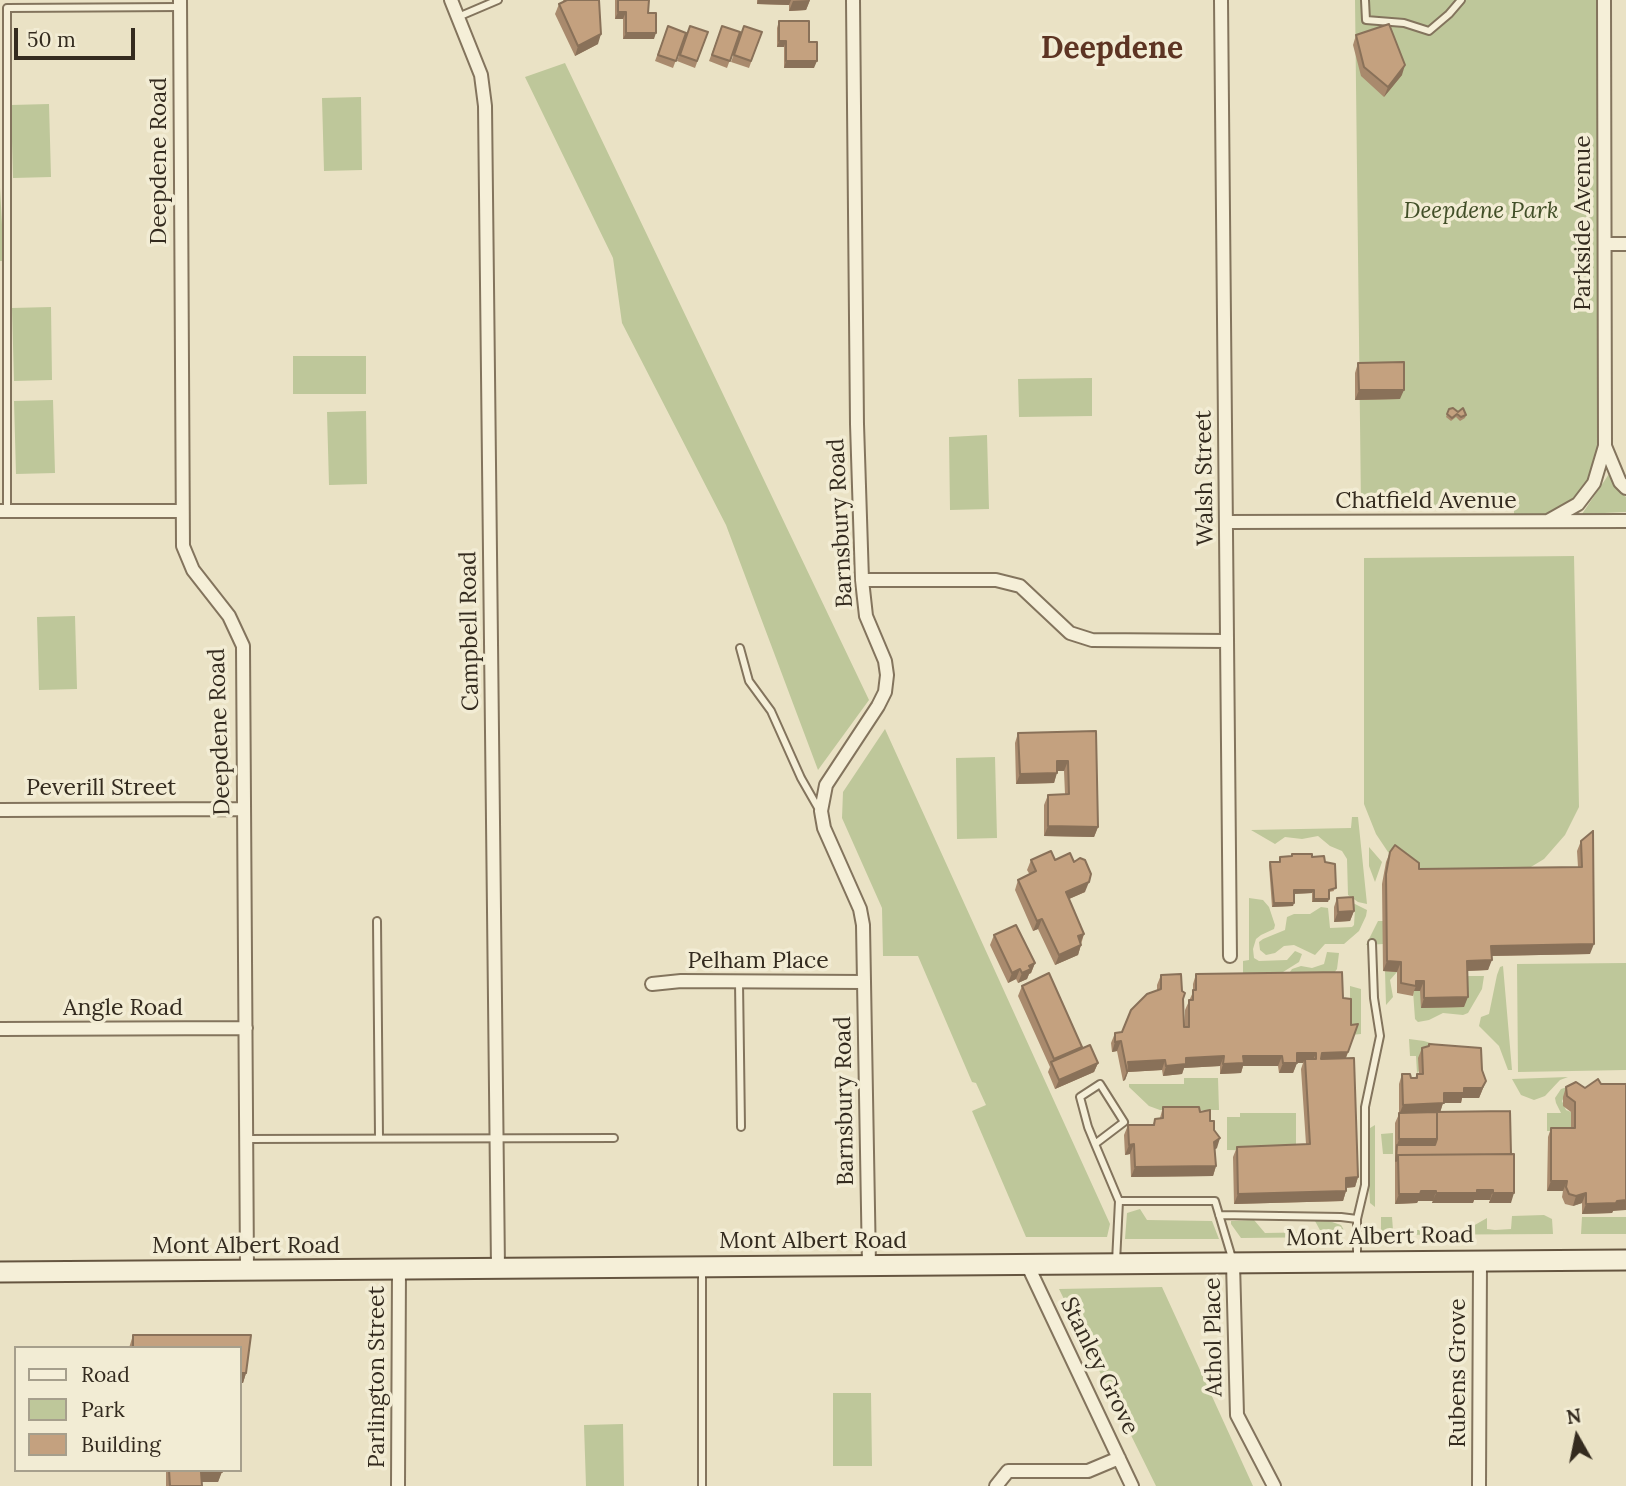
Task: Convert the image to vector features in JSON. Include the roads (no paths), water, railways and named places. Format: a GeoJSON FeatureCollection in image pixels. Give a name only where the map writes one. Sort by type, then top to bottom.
{"type":"FeatureCollection","features":[{"type":"Feature","properties":{"kind":"main road","name":"Mont Albert Road"},"geometry":{"type":"LineString","coordinates":[[0,1272],[1626,1259]]}},
{"type":"Feature","properties":{"kind":"street","name":"Campbell Road"},"geometry":{"type":"LineString","coordinates":[[451,0],[481,75],[485,106],[498,1268]]}},
{"type":"Feature","properties":{"kind":"street","name":"Barnsbury Road"},"geometry":{"type":"LineString","coordinates":[[853,0],[857,424],[862,580],[866,616],[887,668],[887,684],[878,706],[826,785],[822,815],[828,836],[860,909],[863,925],[869,1265]]}},
{"type":"Feature","properties":{"kind":"street","name":"Walsh Street"},"geometry":{"type":"LineString","coordinates":[[1221,0],[1230,956]]}},
{"type":"Feature","properties":{"kind":"street","name":"Parkside Avenue"},"geometry":{"type":"LineString","coordinates":[[1545,523],[1578,504],[1594,483],[1605,446],[1604,0]]}},
{"type":"Feature","properties":{"kind":"street","name":"Deepdene Road"},"geometry":{"type":"LineString","coordinates":[[180,3],[183,546],[193,570],[229,615],[243,646],[247,1270]]}},
{"type":"Feature","properties":{"kind":"street"},"geometry":{"type":"LineString","coordinates":[[1605,244],[1626,244]]}},
{"type":"Feature","properties":{"kind":"street","name":"Parkside Avenue"},"geometry":{"type":"LineString","coordinates":[[1605,446],[1620,482],[1626,488]]}},
{"type":"Feature","properties":{"kind":"street"},"geometry":{"type":"LineString","coordinates":[[4,511],[182,511]]}},
{"type":"Feature","properties":{"kind":"street","name":"Chatfield Avenue"},"geometry":{"type":"LineString","coordinates":[[1226,522],[1626,521]]}},
{"type":"Feature","properties":{"kind":"street"},"geometry":{"type":"LineString","coordinates":[[862,580],[996,580],[1020,586],[1070,633],[1092,640],[1227,641]]}},
{"type":"Feature","properties":{"kind":"street","name":"Peverill Street"},"geometry":{"type":"LineString","coordinates":[[0,810],[244,809]]}},
{"type":"Feature","properties":{"kind":"street","name":"Pelham Place"},"geometry":{"type":"LineString","coordinates":[[652,984],[681,981],[864,982]]}},
{"type":"Feature","properties":{"kind":"street","name":"Angle Road"},"geometry":{"type":"LineString","coordinates":[[0,1029],[246,1028]]}},
{"type":"Feature","properties":{"kind":"street","name":"Rubens Grove"},"geometry":{"type":"LineString","coordinates":[[1479,1486],[1480,1261]]}},
{"type":"Feature","properties":{"kind":"street","name":"Athol Place"},"geometry":{"type":"LineString","coordinates":[[1233,1263],[1237,1415],[1274,1486]]}},
{"type":"Feature","properties":{"kind":"street","name":"Stanley Grove"},"geometry":{"type":"LineString","coordinates":[[1027,1264],[1132,1486]]}},
{"type":"Feature","properties":{"kind":"street","name":"Parlington Street"},"geometry":{"type":"LineString","coordinates":[[398,1486],[399,1269]]}},
{"type":"Feature","properties":{"kind":"street"},"geometry":{"type":"LineString","coordinates":[[996,1486],[1008,1471],[1088,1471],[1119,1458]]}},
{"type":"Feature","properties":{"kind":"lane"},"geometry":{"type":"LineString","coordinates":[[458,17],[498,0]]}},
{"type":"Feature","properties":{"kind":"lane"},"geometry":{"type":"LineString","coordinates":[[1365,0],[1363,9],[1366,20],[1404,23],[1429,31],[1449,15],[1461,0]]}},
{"type":"Feature","properties":{"kind":"lane"},"geometry":{"type":"LineString","coordinates":[[4,511],[6,8],[180,3]]}},
{"type":"Feature","properties":{"kind":"lane"},"geometry":{"type":"LineString","coordinates":[[740,649],[749,681],[771,711],[801,778],[822,815]]}},
{"type":"Feature","properties":{"kind":"lane"},"geometry":{"type":"LineString","coordinates":[[377,921],[379,1138]]}},
{"type":"Feature","properties":{"kind":"lane"},"geometry":{"type":"LineString","coordinates":[[1357,1263],[1357,1219],[1365,1185],[1365,1107],[1380,1037],[1374,998],[1372,943]]}},
{"type":"Feature","properties":{"kind":"lane"},"geometry":{"type":"LineString","coordinates":[[739,982],[741,1127]]}},
{"type":"Feature","properties":{"kind":"lane"},"geometry":{"type":"LineString","coordinates":[[1094,1142],[1124,1122],[1100,1084],[1080,1097],[1094,1142],[1119,1201],[1116,1264]]}},
{"type":"Feature","properties":{"kind":"lane"},"geometry":{"type":"LineString","coordinates":[[246,1139],[614,1138]]}},
{"type":"Feature","properties":{"kind":"lane"},"geometry":{"type":"LineString","coordinates":[[1119,1201],[1215,1201],[1233,1263]]}},
{"type":"Feature","properties":{"kind":"lane"},"geometry":{"type":"LineString","coordinates":[[1219,1215],[1357,1219]]}},
{"type":"Feature","properties":{"kind":"lane"},"geometry":{"type":"LineString","coordinates":[[702,1267],[702,1486]]}},
{"type":"Feature","properties":{"kind":"district","name":"Deepdene"},"geometry":{"type":"Point","coordinates":[1112,49]}},
{"type":"Feature","properties":{"kind":"park label","name":"Deepdene Park"},"geometry":{"type":"Point","coordinates":[1481,211]}}]}
